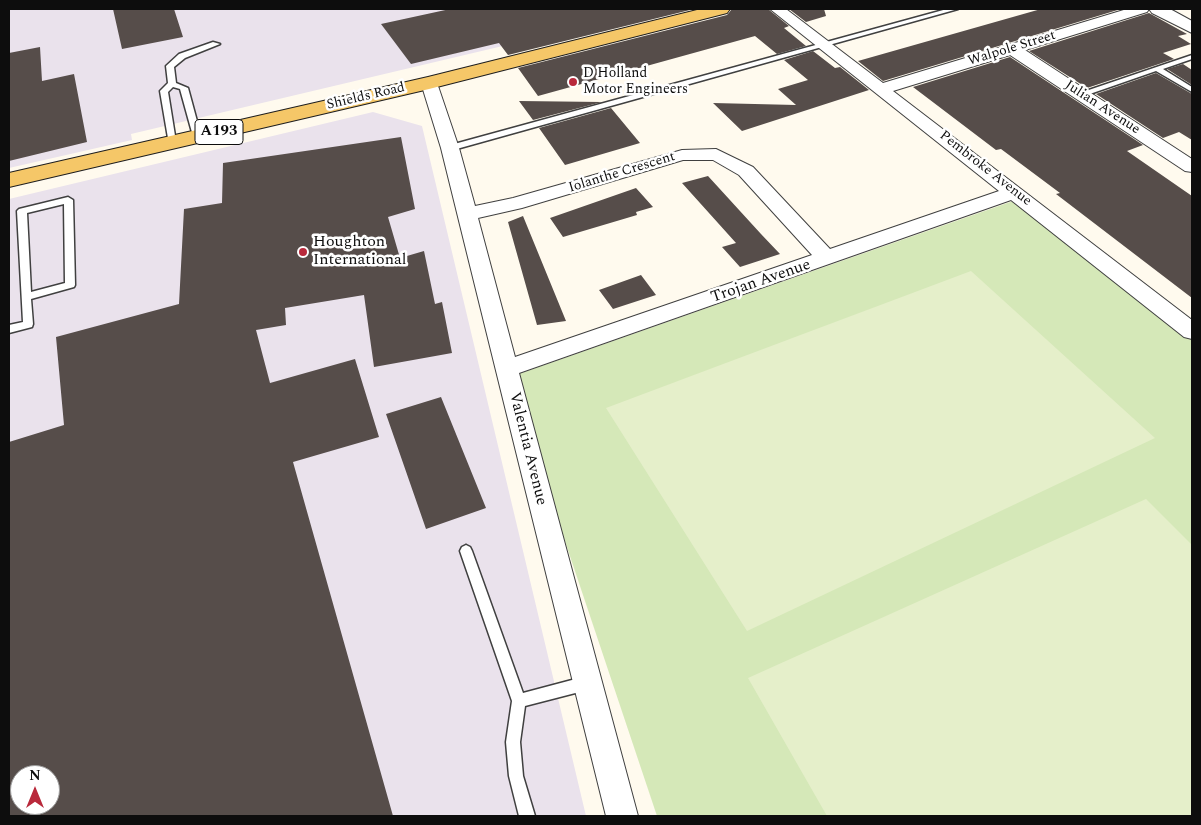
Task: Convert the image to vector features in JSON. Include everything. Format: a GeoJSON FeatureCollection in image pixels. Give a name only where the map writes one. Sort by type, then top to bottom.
{"type":"FeatureCollection","features":[{"type":"Feature","properties":{"kind":"main road","name":"Shields Road"},"geometry":{"type":"LineString","coordinates":[[9,180],[429,83],[721,9]]}},
{"type":"Feature","properties":{"kind":"street","name":"Pembroke Avenue"},"geometry":{"type":"LineString","coordinates":[[777,9],[826,45],[1192,331]]}},
{"type":"Feature","properties":{"kind":"street","name":"Walpole Street"},"geometry":{"type":"LineString","coordinates":[[882,89],[1142,9]]}},
{"type":"Feature","properties":{"kind":"street"},"geometry":{"type":"LineString","coordinates":[[1158,9],[1192,28]]}},
{"type":"Feature","properties":{"kind":"street","name":"Julian Avenue"},"geometry":{"type":"LineString","coordinates":[[1012,49],[1192,167]]}},
{"type":"Feature","properties":{"kind":"street","name":"Valentia Avenue"},"geometry":{"type":"LineString","coordinates":[[429,83],[450,148],[622,816]]}},
{"type":"Feature","properties":{"kind":"street","name":"Iolanthe Crescent"},"geometry":{"type":"LineString","coordinates":[[467,214],[515,204],[682,155],[716,154],[746,171],[827,259]]}},
{"type":"Feature","properties":{"kind":"street","name":"Trojan Avenue"},"geometry":{"type":"LineString","coordinates":[[507,369],[1015,192]]}},
{"type":"Feature","properties":{"kind":"lane"},"geometry":{"type":"LineString","coordinates":[[450,148],[954,9]]}},
{"type":"Feature","properties":{"kind":"lane"},"geometry":{"type":"LineString","coordinates":[[172,84],[170,66],[182,56],[216,44]]}},
{"type":"Feature","properties":{"kind":"lane"},"geometry":{"type":"LineString","coordinates":[[1081,94],[1192,57]]}},
{"type":"Feature","properties":{"kind":"lane"},"geometry":{"type":"LineString","coordinates":[[1158,69],[1192,90]]}},
{"type":"Feature","properties":{"kind":"lane"},"geometry":{"type":"LineString","coordinates":[[172,84],[184,88],[197,136]]}},
{"type":"Feature","properties":{"kind":"lane"},"geometry":{"type":"LineString","coordinates":[[172,84],[164,91],[172,142]]}},
{"type":"Feature","properties":{"kind":"lane"},"geometry":{"type":"LineString","coordinates":[[9,329],[28,324],[26,297],[22,211],[68,200],[70,284],[26,297]]}},
{"type":"Feature","properties":{"kind":"lane"},"geometry":{"type":"LineString","coordinates":[[466,551],[519,701],[513,742],[516,776],[526,816]]}},
{"type":"Feature","properties":{"kind":"lane"},"geometry":{"type":"LineString","coordinates":[[519,701],[588,683]]}},
{"type":"Feature","properties":{"kind":"shaded area"},"geometry":{"type":"Polygon","coordinates":[[[9,9],[659,9],[131,134],[132,140],[9,168],[9,9]]]}},
{"type":"Feature","properties":{"kind":"shaded area"},"geometry":{"type":"Polygon","coordinates":[[[373,112],[422,126],[586,816],[9,816],[9,199],[373,112]]]}},
{"type":"Feature","properties":{"kind":"green space"},"geometry":{"type":"Polygon","coordinates":[[[1016,200],[1192,338],[1192,816],[657,816],[510,377],[1016,200]]]}},
{"type":"Feature","properties":{"kind":"green space"},"geometry":{"type":"Polygon","coordinates":[[[971,271],[1155,438],[747,631],[606,408],[971,271]]]}},
{"type":"Feature","properties":{"kind":"green space"},"geometry":{"type":"Polygon","coordinates":[[[1146,499],[1192,545],[1192,816],[827,816],[748,678],[1146,499]]]}},
{"type":"Feature","properties":{"kind":"building"},"geometry":{"type":"Polygon","coordinates":[[[113,9],[174,9],[183,37],[122,49],[113,9]]]}},
{"type":"Feature","properties":{"kind":"building"},"geometry":{"type":"Polygon","coordinates":[[[450,9],[694,9],[508,55],[499,43],[411,64],[381,24],[450,9]]]}},
{"type":"Feature","properties":{"kind":"building"},"geometry":{"type":"Polygon","coordinates":[[[732,9],[768,9],[789,26],[784,28],[806,46],[777,54],[755,36],[538,96],[518,68],[727,15],[732,9]]]}},
{"type":"Feature","properties":{"kind":"building"},"geometry":{"type":"Polygon","coordinates":[[[789,9],[824,9],[826,16],[806,22],[789,9]]]}},
{"type":"Feature","properties":{"kind":"building"},"geometry":{"type":"Polygon","coordinates":[[[1041,9],[1121,9],[883,81],[858,61],[1041,9]]]}},
{"type":"Feature","properties":{"kind":"building"},"geometry":{"type":"Polygon","coordinates":[[[1149,13],[1187,34],[1178,36],[1191,44],[1163,53],[1174,59],[1087,88],[1029,51],[1149,13]]]}},
{"type":"Feature","properties":{"kind":"building"},"geometry":{"type":"Polygon","coordinates":[[[40,47],[42,81],[74,74],[87,142],[9,161],[9,53],[40,47]]]}},
{"type":"Feature","properties":{"kind":"building"},"geometry":{"type":"Polygon","coordinates":[[[813,51],[835,68],[840,67],[869,90],[742,131],[713,103],[796,105],[778,89],[808,80],[784,60],[813,51]]]}},
{"type":"Feature","properties":{"kind":"building"},"geometry":{"type":"Polygon","coordinates":[[[1010,57],[1143,145],[1127,151],[1192,196],[1192,298],[1056,194],[1060,193],[1001,149],[996,150],[913,87],[1010,57]]]}},
{"type":"Feature","properties":{"kind":"building"},"geometry":{"type":"Polygon","coordinates":[[[1183,64],[1192,70],[1192,85],[1167,69],[1183,64]]]}},
{"type":"Feature","properties":{"kind":"building"},"geometry":{"type":"Polygon","coordinates":[[[1156,73],[1192,94],[1192,140],[1179,132],[1163,138],[1096,94],[1156,73]]]}},
{"type":"Feature","properties":{"kind":"building"},"geometry":{"type":"Polygon","coordinates":[[[519,101],[602,102],[533,120],[519,101]]]}},
{"type":"Feature","properties":{"kind":"building"},"geometry":{"type":"Polygon","coordinates":[[[611,108],[640,143],[565,165],[539,128],[611,108]]]}},
{"type":"Feature","properties":{"kind":"building"},"geometry":{"type":"Polygon","coordinates":[[[401,137],[415,209],[388,217],[400,258],[424,251],[435,304],[442,302],[452,353],[374,367],[364,295],[285,308],[286,325],[256,330],[270,383],[355,359],[379,437],[293,462],[393,816],[9,816],[9,442],[64,425],[56,337],[179,304],[184,209],[222,203],[223,163],[401,137]]]}},
{"type":"Feature","properties":{"kind":"building"},"geometry":{"type":"Polygon","coordinates":[[[708,176],[780,254],[740,267],[722,247],[736,243],[682,183],[708,176]]]}},
{"type":"Feature","properties":{"kind":"building"},"geometry":{"type":"Polygon","coordinates":[[[636,188],[653,207],[636,212],[637,215],[563,237],[550,218],[636,188]]]}},
{"type":"Feature","properties":{"kind":"building"},"geometry":{"type":"Polygon","coordinates":[[[523,216],[566,321],[537,325],[508,222],[523,216]]]}},
{"type":"Feature","properties":{"kind":"building"},"geometry":{"type":"Polygon","coordinates":[[[641,275],[656,295],[613,309],[599,290],[641,275]]]}},
{"type":"Feature","properties":{"kind":"building"},"geometry":{"type":"Polygon","coordinates":[[[441,397],[486,508],[426,529],[386,414],[441,397]]]}},
{"type":"Feature","properties":{"kind":"place","name":"D Holland Motor Engineers"},"geometry":{"type":"Point","coordinates":[573,82]}},
{"type":"Feature","properties":{"kind":"place","name":"Houghton International"},"geometry":{"type":"Point","coordinates":[303,252]}}]}
